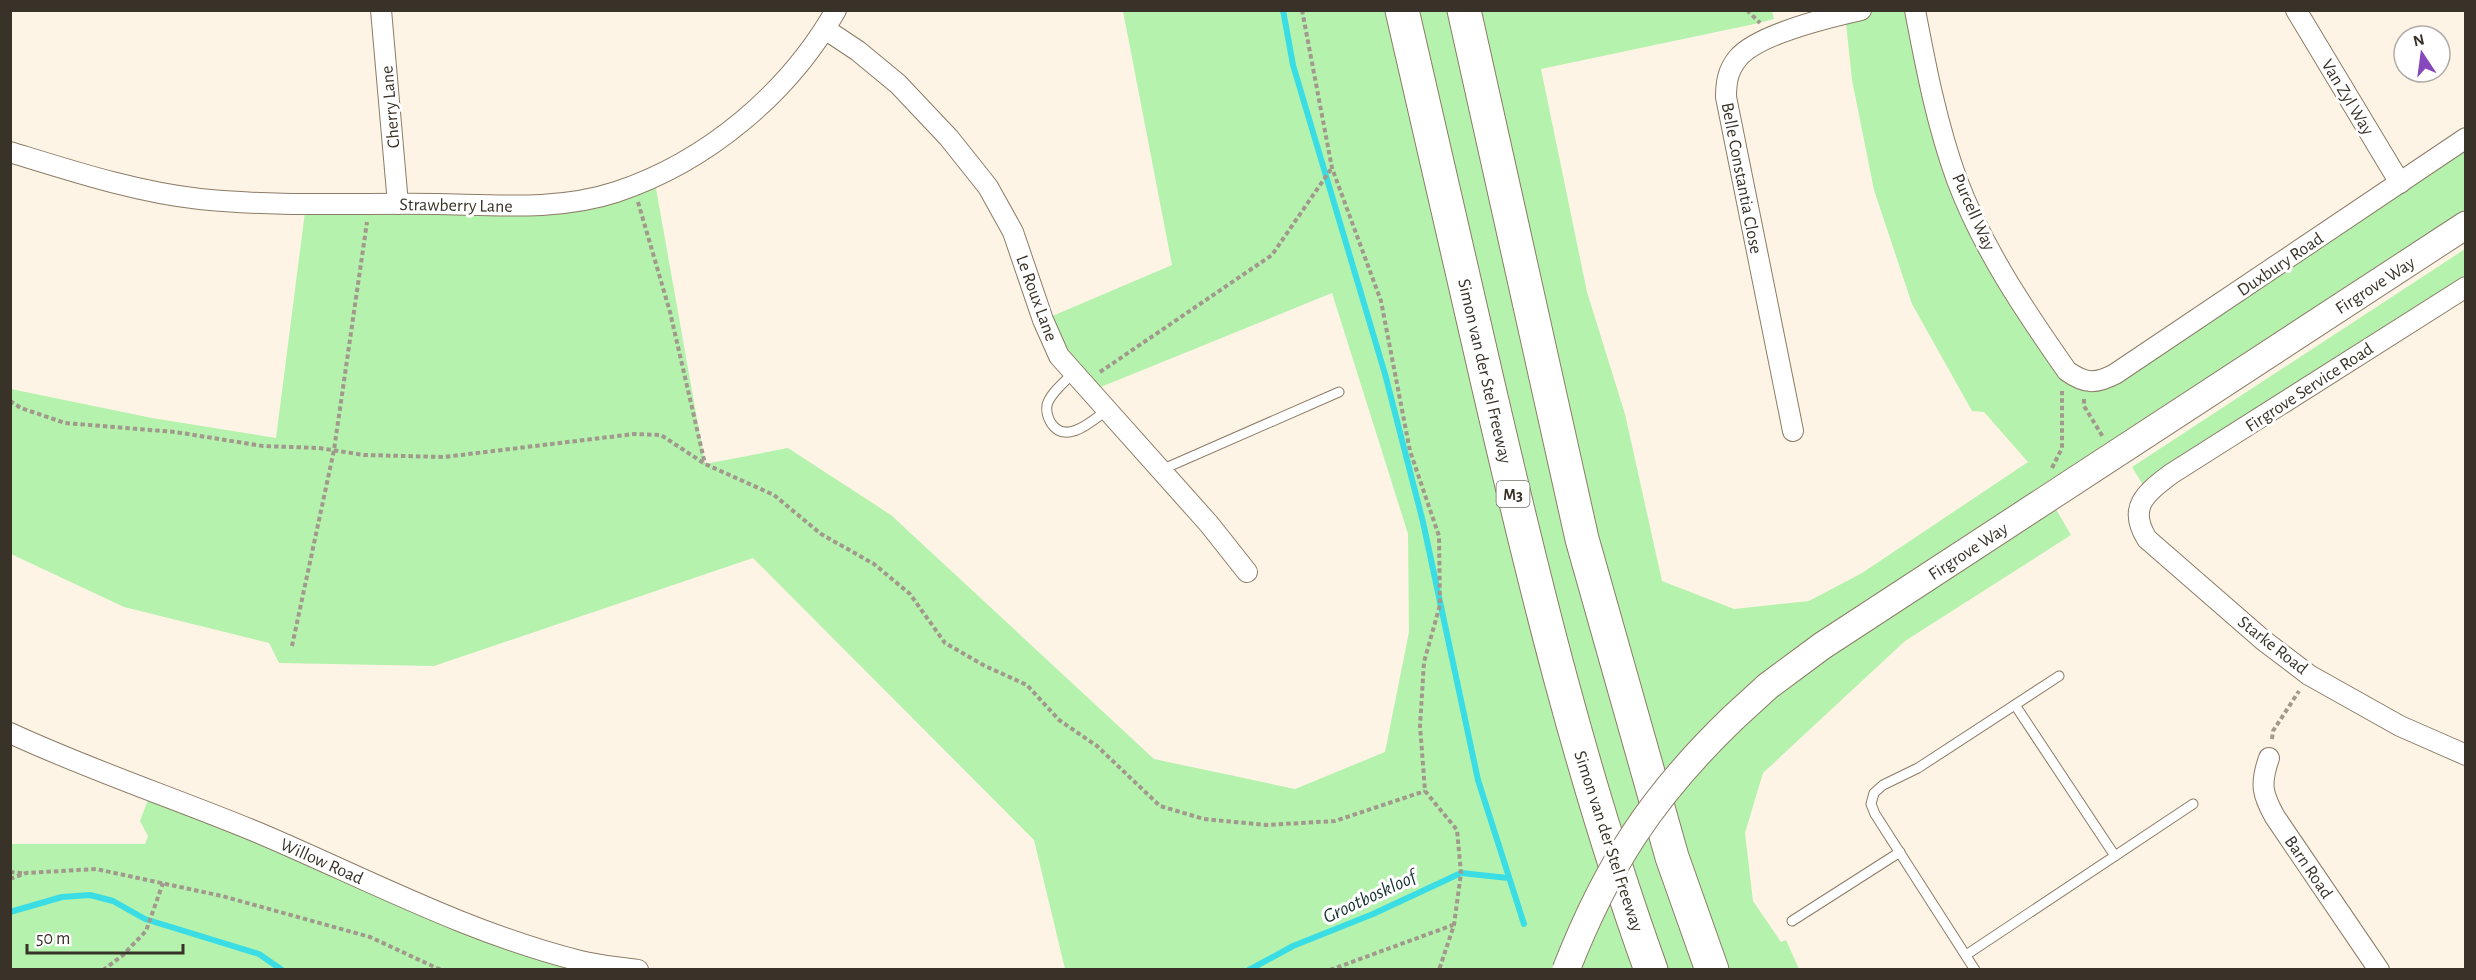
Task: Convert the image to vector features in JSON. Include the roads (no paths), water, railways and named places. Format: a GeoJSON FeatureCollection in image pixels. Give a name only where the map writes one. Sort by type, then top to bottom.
{"type":"FeatureCollection","features":[{"type":"Feature","properties":{"kind":"highway","name":"Simon van der Stel Freeway"},"geometry":{"type":"LineString","coordinates":[[1402,10],[1531,569],[1600,821],[1652,969]]}},
{"type":"Feature","properties":{"kind":"highway"},"geometry":{"type":"LineString","coordinates":[[1464,10],[1582,539],[1672,857],[1712,969]]}},
{"type":"Feature","properties":{"kind":"street","name":"Cherry Lane"},"geometry":{"type":"LineString","coordinates":[[381,10],[398,204]]}},
{"type":"Feature","properties":{"kind":"street","name":"Strawberry Lane"},"geometry":{"type":"LineString","coordinates":[[10,152],[145,189],[200,199],[306,204],[527,205],[579,201],[615,192],[674,167],[727,133],[761,104],[788,76],[825,29],[836,10]]}},
{"type":"Feature","properties":{"kind":"street","name":"Belle Constantia Close"},"geometry":{"type":"LineString","coordinates":[[1793,431],[1726,97],[1726,82],[1733,64],[1746,50],[1772,37],[1861,10]]}},
{"type":"Feature","properties":{"kind":"street","name":"Purcell Way"},"geometry":{"type":"LineString","coordinates":[[1915,10],[1931,93],[1958,182],[1983,237],[2006,279],[2067,371],[2079,379],[2090,382]]}},
{"type":"Feature","properties":{"kind":"street","name":"Van Zyl Way"},"geometry":{"type":"LineString","coordinates":[[2296,10],[2400,183]]}},
{"type":"Feature","properties":{"kind":"street","name":"Le Roux Lane"},"geometry":{"type":"LineString","coordinates":[[825,29],[858,51],[898,84],[949,138],[988,187],[1013,232],[1042,320],[1059,356],[1209,524],[1247,572]]}},
{"type":"Feature","properties":{"kind":"street","name":"Duxbury Road"},"geometry":{"type":"LineString","coordinates":[[2090,382],[2102,381],[2115,374],[2466,138]]}},
{"type":"Feature","properties":{"kind":"street","name":"Firgrove Way"},"geometry":{"type":"LineString","coordinates":[[1566,969],[1586,920],[1622,852],[1664,790],[1695,754],[1768,686],[1822,646],[2466,225]]}},
{"type":"Feature","properties":{"kind":"street","name":"Firgrove Service Road"},"geometry":{"type":"LineString","coordinates":[[2152,488],[2463,294]]}},
{"type":"Feature","properties":{"kind":"street","name":"Starke Road"},"geometry":{"type":"LineString","coordinates":[[2152,488],[2138,507],[2139,523],[2147,539],[2263,640],[2309,675],[2400,726],[2466,755]]}},
{"type":"Feature","properties":{"kind":"street","name":"Willow Road"},"geometry":{"type":"LineString","coordinates":[[10,734],[69,760],[257,832],[502,939],[582,962],[638,969]]}},
{"type":"Feature","properties":{"kind":"street","name":"Barn Road"},"geometry":{"type":"LineString","coordinates":[[2269,758],[2263,776],[2264,797],[2275,817],[2379,969]]}},
{"type":"Feature","properties":{"kind":"lane"},"geometry":{"type":"LineString","coordinates":[[1079,378],[1051,397],[1047,405],[1050,422],[1060,431],[1071,432],[1081,428],[1107,410]]}},
{"type":"Feature","properties":{"kind":"lane"},"geometry":{"type":"LineString","coordinates":[[1161,470],[1339,392]]}},
{"type":"Feature","properties":{"kind":"lane"},"geometry":{"type":"LineString","coordinates":[[1975,969],[1875,814],[1871,804],[1874,793],[1883,785],[1918,768],[2059,676]]}},
{"type":"Feature","properties":{"kind":"lane"},"geometry":{"type":"LineString","coordinates":[[2015,705],[2115,856]]}},
{"type":"Feature","properties":{"kind":"lane"},"geometry":{"type":"LineString","coordinates":[[1966,955],[2193,804]]}},
{"type":"Feature","properties":{"kind":"lane"},"geometry":{"type":"LineString","coordinates":[[1792,921],[1900,852]]}},
{"type":"Feature","properties":{"kind":"waterway"},"geometry":{"type":"LineString","coordinates":[[1283,10],[1293,65],[1385,374],[1423,522],[1478,780],[1524,924]]}},
{"type":"Feature","properties":{"kind":"waterway","name":"Grootboskloof"},"geometry":{"type":"LineString","coordinates":[[1249,970],[1293,946],[1373,914],[1461,873],[1508,878]]}},
{"type":"Feature","properties":{"kind":"waterway","name":"Grootboskloof"},"geometry":{"type":"LineString","coordinates":[[10,912],[62,897],[90,895],[113,901],[145,919],[259,954],[282,970]]}}]}
